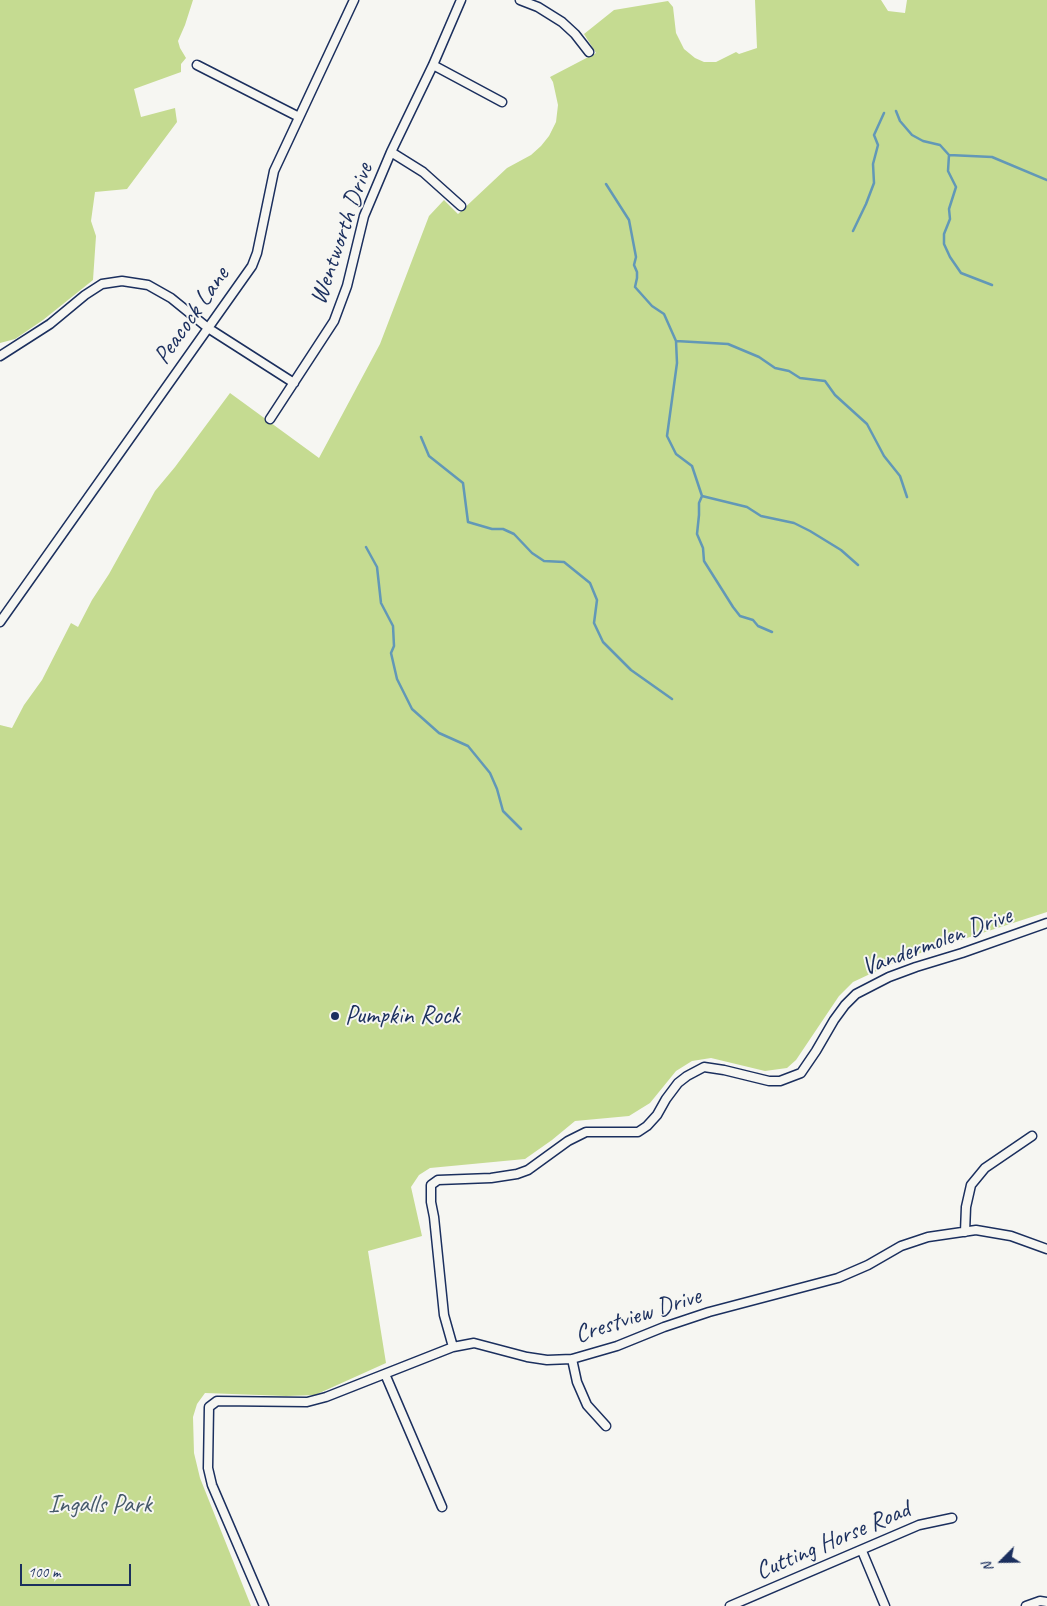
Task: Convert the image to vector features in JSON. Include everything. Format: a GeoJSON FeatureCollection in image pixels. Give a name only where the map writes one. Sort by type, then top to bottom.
{"type":"FeatureCollection","features":[{"type":"Feature","properties":{"kind":"street","name":"Peacock Lane"},"geometry":{"type":"LineString","coordinates":[[0,622],[255,260],[272,178],[354,0]]}},
{"type":"Feature","properties":{"kind":"street","name":"Wentworth Drive"},"geometry":{"type":"LineString","coordinates":[[270,418],[334,321],[347,286],[364,216],[391,152],[461,0]]}},
{"type":"Feature","properties":{"kind":"street"},"geometry":{"type":"LineString","coordinates":[[520,0],[540,4],[575,34],[590,52]]}},
{"type":"Feature","properties":{"kind":"street"},"geometry":{"type":"LineString","coordinates":[[433,64],[502,102]]}},
{"type":"Feature","properties":{"kind":"street"},"geometry":{"type":"LineString","coordinates":[[197,65],[299,117]]}},
{"type":"Feature","properties":{"kind":"street"},"geometry":{"type":"LineString","coordinates":[[391,152],[423,172],[461,206]]}},
{"type":"Feature","properties":{"kind":"street"},"geometry":{"type":"LineString","coordinates":[[0,356],[50,324],[85,295],[102,284],[122,281],[148,285],[171,298],[208,328],[294,383]]}},
{"type":"Feature","properties":{"kind":"street","name":"Vandermolen Drive"},"geometry":{"type":"LineString","coordinates":[[453,1347],[444,1315],[431,1202],[431,1185],[438,1180],[491,1178],[517,1174],[528,1170],[568,1141],[586,1132],[638,1132],[647,1126],[657,1115],[678,1083],[686,1076],[704,1067],[769,1081],[780,1081],[801,1073],[834,1020],[856,994],[889,976],[1047,924]]}},
{"type":"Feature","properties":{"kind":"street"},"geometry":{"type":"LineString","coordinates":[[965,1232],[966,1207],[971,1185],[985,1168],[1032,1136]]}},
{"type":"Feature","properties":{"kind":"street","name":"Crestview Drive"},"geometry":{"type":"LineString","coordinates":[[264,1606],[212,1484],[208,1468],[209,1407],[217,1402],[306,1402],[326,1397],[453,1347],[474,1344],[527,1357],[547,1360],[572,1359],[617,1346],[664,1327],[709,1312],[838,1278],[868,1265],[901,1246],[928,1237],[976,1230],[1011,1236],[1047,1248]]}},
{"type":"Feature","properties":{"kind":"street"},"geometry":{"type":"LineString","coordinates":[[572,1359],[576,1382],[587,1405],[606,1426]]}},
{"type":"Feature","properties":{"kind":"street"},"geometry":{"type":"LineString","coordinates":[[385,1374],[442,1507]]}},
{"type":"Feature","properties":{"kind":"street","name":"Cutting Horse Road"},"geometry":{"type":"LineString","coordinates":[[730,1606],[919,1525],[952,1518]]}},
{"type":"Feature","properties":{"kind":"street"},"geometry":{"type":"LineString","coordinates":[[862,1551],[885,1606]]}},
{"type":"Feature","properties":{"kind":"street"},"geometry":{"type":"LineString","coordinates":[[1026,1606],[1040,1601],[1047,1602]]}},
{"type":"Feature","properties":{"kind":"green space"},"geometry":{"type":"Polygon","coordinates":[[[0,0],[193,0],[178,41],[186,58],[181,64],[181,72],[134,89],[141,117],[175,108],[177,122],[127,189],[95,192],[91,221],[96,236],[93,280],[43,320],[15,339],[0,343],[0,0]]]}},
{"type":"Feature","properties":{"kind":"green space","name":"Ingalls Park"},"geometry":{"type":"Polygon","coordinates":[[[755,0],[881,0],[888,11],[905,13],[907,0],[1047,0],[1047,912],[902,959],[853,982],[839,996],[796,1060],[787,1068],[765,1071],[711,1058],[692,1061],[676,1071],[650,1103],[629,1116],[575,1121],[525,1159],[430,1168],[419,1175],[411,1187],[422,1236],[368,1251],[386,1363],[315,1395],[286,1396],[205,1393],[197,1404],[193,1417],[194,1453],[200,1478],[251,1606],[0,1606],[0,725],[12,728],[24,705],[42,680],[71,623],[78,627],[155,491],[230,393],[319,458],[380,344],[429,216],[444,200],[458,214],[507,168],[531,155],[541,146],[556,122],[558,105],[553,82],[550,77],[596,53],[584,34],[614,10],[668,1],[673,7],[676,33],[684,49],[695,58],[704,62],[716,62],[736,52],[739,54],[757,48],[755,0]]]}},
{"type":"Feature","properties":{"kind":"waterway"},"geometry":{"type":"LineString","coordinates":[[896,111],[900,121],[912,135],[923,141],[940,145],[949,155],[992,157],[1047,180]]}},
{"type":"Feature","properties":{"kind":"waterway"},"geometry":{"type":"LineString","coordinates":[[853,231],[874,183],[873,164],[878,145],[874,135],[884,113]]}},
{"type":"Feature","properties":{"kind":"waterway"},"geometry":{"type":"LineString","coordinates":[[949,155],[948,171],[956,187],[949,209],[950,219],[944,234],[944,244],[961,273],[992,285]]}},
{"type":"Feature","properties":{"kind":"waterway"},"geometry":{"type":"LineString","coordinates":[[606,184],[629,220],[636,257],[634,265],[637,272],[635,287],[652,306],[664,314],[676,341],[728,344],[759,357],[775,368],[789,371],[800,378],[825,381],[835,395],[867,424],[884,456],[900,476],[907,497]]}},
{"type":"Feature","properties":{"kind":"waterway"},"geometry":{"type":"LineString","coordinates":[[676,341],[677,363],[667,436],[676,454],[692,466],[702,496],[699,503],[697,534],[703,548],[704,561],[740,616],[753,620],[758,626],[772,632]]}},
{"type":"Feature","properties":{"kind":"waterway"},"geometry":{"type":"LineString","coordinates":[[421,437],[429,456],[463,483],[468,522],[492,529],[503,529],[514,534],[532,553],[544,561],[564,562],[590,583],[597,600],[594,623],[603,642],[631,670],[672,699]]}},
{"type":"Feature","properties":{"kind":"waterway"},"geometry":{"type":"LineString","coordinates":[[702,496],[747,507],[761,516],[794,523],[841,550],[858,565]]}},
{"type":"Feature","properties":{"kind":"waterway"},"geometry":{"type":"LineString","coordinates":[[366,547],[377,567],[381,603],[393,626],[394,646],[391,653],[397,679],[412,709],[439,733],[468,746],[490,773],[503,811],[521,829]]}},
{"type":"Feature","properties":{"kind":"place","name":"Pumpkin Rock"},"geometry":{"type":"Point","coordinates":[335,1016]}}]}
